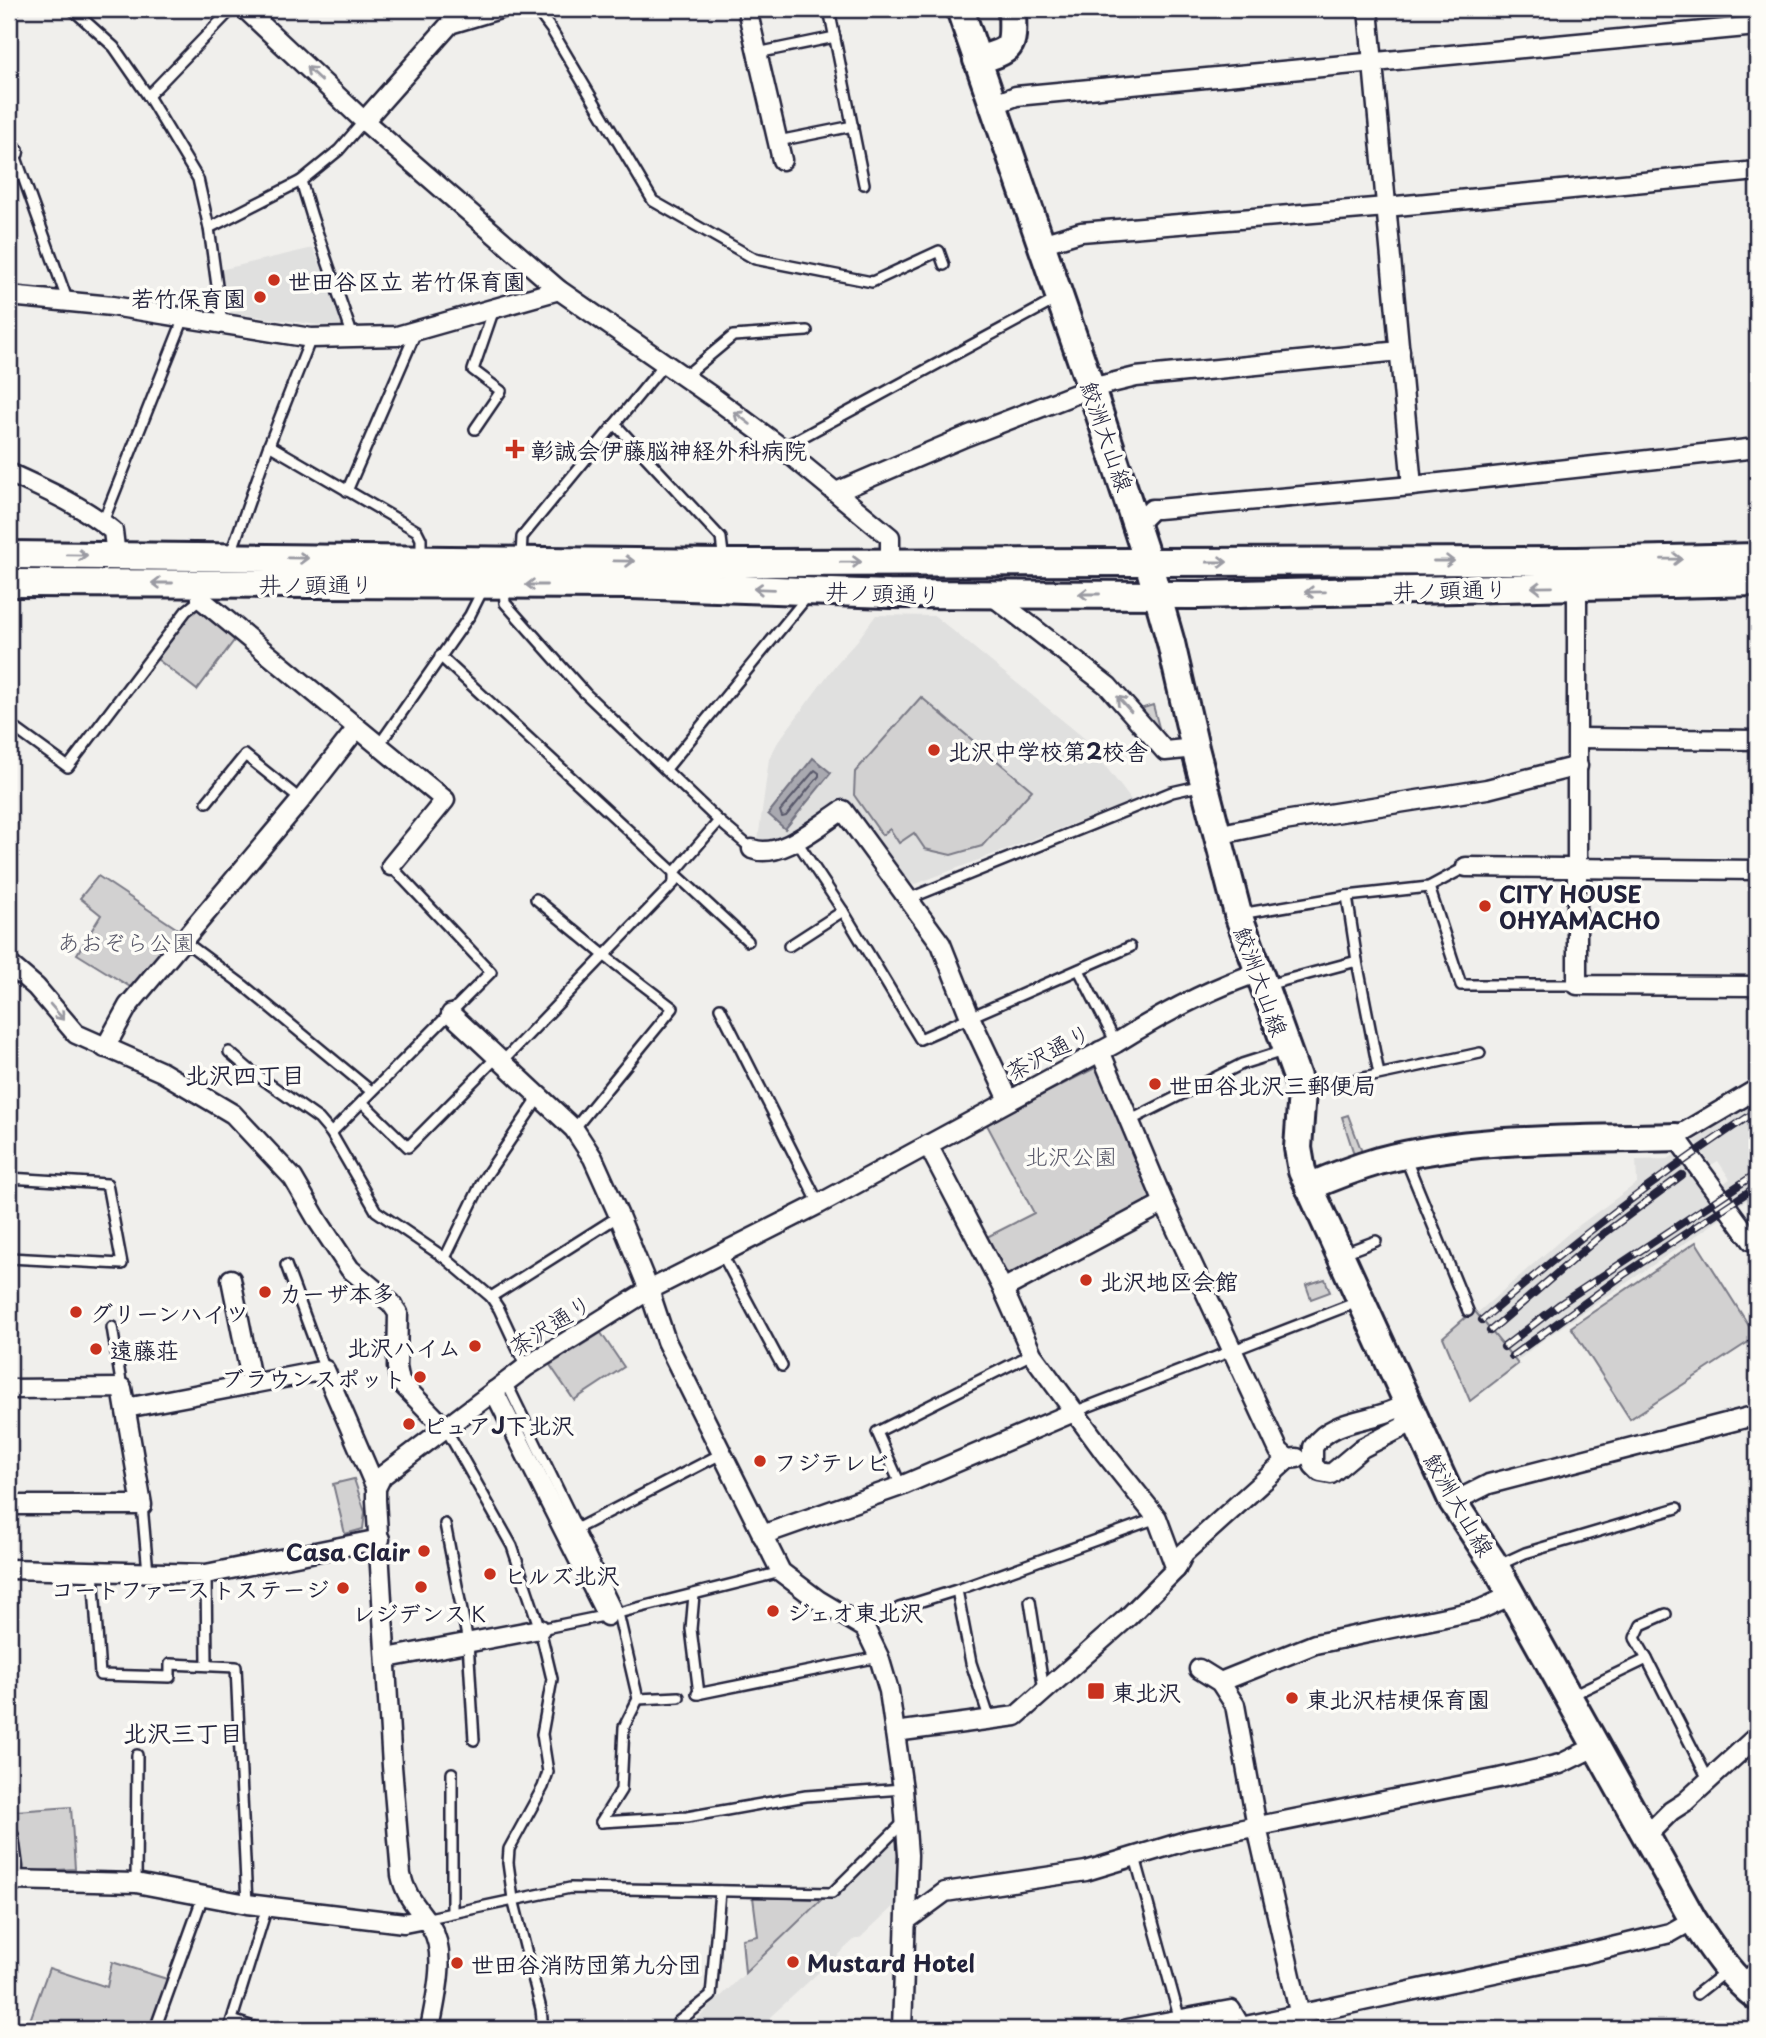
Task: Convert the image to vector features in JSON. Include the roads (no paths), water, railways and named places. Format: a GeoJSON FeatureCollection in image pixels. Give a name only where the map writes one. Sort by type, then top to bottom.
{"type":"FeatureCollection","features":[{"type":"Feature","properties":{"kind":"main road","name":"鮫洲大山線"},"geometry":{"type":"LineString","coordinates":[[960,9],[1149,562],[1238,914],[1302,1091],[1298,1148],[1302,1171],[1453,1502],[1496,1567],[1693,1920],[1709,1945],[1746,1978]]}},
{"type":"Feature","properties":{"kind":"main road"},"geometry":{"type":"LineString","coordinates":[[977,60],[1001,53],[1010,46],[1013,37],[1012,9]]}},
{"type":"Feature","properties":{"kind":"main road","name":"井ノ頭通り"},"geometry":{"type":"LineString","coordinates":[[9,555],[725,563],[1149,562],[1577,573],[1757,582]]}},
{"type":"Feature","properties":{"kind":"main road","name":"井ノ頭通り"},"geometry":{"type":"LineString","coordinates":[[9,583],[200,591],[631,585],[991,595],[1198,595],[1577,573],[1757,557]]}},
{"type":"Feature","properties":{"kind":"main road"},"geometry":{"type":"LineString","coordinates":[[1309,1187],[1353,1169],[1405,1156],[1508,1141],[1676,1137]]}},
{"type":"Feature","properties":{"kind":"street"},"geometry":{"type":"LineString","coordinates":[[245,9],[364,121],[559,290],[666,362],[782,448],[890,537],[890,562]]}},
{"type":"Feature","properties":{"kind":"street"},"geometry":{"type":"LineString","coordinates":[[364,121],[450,24],[500,9]]}},
{"type":"Feature","properties":{"kind":"street"},"geometry":{"type":"LineString","coordinates":[[747,9],[782,160]]}},
{"type":"Feature","properties":{"kind":"street"},"geometry":{"type":"LineString","coordinates":[[1368,9],[1412,486]]}},
{"type":"Feature","properties":{"kind":"street"},"geometry":{"type":"LineString","coordinates":[[993,105],[1016,96],[1757,26]]}},
{"type":"Feature","properties":{"kind":"street"},"geometry":{"type":"LineString","coordinates":[[1041,244],[1081,232],[1386,207],[1757,171]]}},
{"type":"Feature","properties":{"kind":"street"},"geometry":{"type":"LineString","coordinates":[[9,296],[112,306],[311,338],[397,336],[559,290]]}},
{"type":"Feature","properties":{"kind":"street"},"geometry":{"type":"LineString","coordinates":[[836,492],[967,436],[1091,388],[1136,377],[1400,351]]}},
{"type":"Feature","properties":{"kind":"street"},"geometry":{"type":"LineString","coordinates":[[1137,524],[1152,509],[1412,486],[1757,448]]}},
{"type":"Feature","properties":{"kind":"street"},"geometry":{"type":"LineString","coordinates":[[9,473],[103,522],[116,537],[116,556]]}},
{"type":"Feature","properties":{"kind":"street"},"geometry":{"type":"LineString","coordinates":[[1577,573],[1577,985],[1757,986]]}},
{"type":"Feature","properties":{"kind":"street"},"geometry":{"type":"LineString","coordinates":[[200,591],[357,728],[445,800],[391,866]]}},
{"type":"Feature","properties":{"kind":"street"},"geometry":{"type":"LineString","coordinates":[[991,595],[1108,686],[1165,751],[1195,748]]}},
{"type":"Feature","properties":{"kind":"street"},"geometry":{"type":"LineString","coordinates":[[111,1050],[128,1006],[301,800],[357,728]]}},
{"type":"Feature","properties":{"kind":"street"},"geometry":{"type":"LineString","coordinates":[[1578,737],[1757,740]]}},
{"type":"Feature","properties":{"kind":"street"},"geometry":{"type":"LineString","coordinates":[[1217,835],[1284,821],[1487,789],[1578,766]]}},
{"type":"Feature","properties":{"kind":"street"},"geometry":{"type":"LineString","coordinates":[[752,849],[771,852],[796,840],[842,810],[941,944],[970,1017],[1009,1100]]}},
{"type":"Feature","properties":{"kind":"street"},"geometry":{"type":"LineString","coordinates":[[1466,867],[1757,870]]}},
{"type":"Feature","properties":{"kind":"street"},"geometry":{"type":"LineString","coordinates":[[9,964],[36,987],[76,1034],[162,1072],[233,1114],[293,1178],[318,1222],[350,1269],[391,1303],[398,1313],[397,1367],[400,1382],[446,1429]]}},
{"type":"Feature","properties":{"kind":"street","name":"茶沢通り"},"geometry":{"type":"LineString","coordinates":[[376,1488],[382,1476],[392,1467],[526,1367],[649,1290],[819,1204],[1108,1047],[1159,1016],[1221,985],[1262,979]]}},
{"type":"Feature","properties":{"kind":"street"},"geometry":{"type":"LineString","coordinates":[[451,1014],[575,1129],[593,1158],[619,1216],[666,1341],[781,1572],[818,1600],[865,1628],[879,1657],[889,1691],[903,1789],[908,1855],[902,2029]]}},
{"type":"Feature","properties":{"kind":"street"},"geometry":{"type":"LineString","coordinates":[[1108,1047],[1129,1121],[1164,1203],[1230,1350],[1279,1451],[1287,1459]]}},
{"type":"Feature","properties":{"kind":"street"},"geometry":{"type":"LineString","coordinates":[[1757,1089],[1676,1137],[1752,1241],[1757,1239]]}},
{"type":"Feature","properties":{"kind":"street"},"geometry":{"type":"LineString","coordinates":[[928,1145],[1003,1289],[1032,1354],[1157,1518],[1176,1569]]}},
{"type":"Feature","properties":{"kind":"street"},"geometry":{"type":"LineString","coordinates":[[1003,1289],[1164,1203]]}},
{"type":"Feature","properties":{"kind":"street"},"geometry":{"type":"LineString","coordinates":[[231,1279],[252,1384]]}},
{"type":"Feature","properties":{"kind":"street"},"geometry":{"type":"LineString","coordinates":[[126,1408],[325,1370],[376,1488],[401,1875],[405,1892],[432,1928],[440,1946],[430,2029]]}},
{"type":"Feature","properties":{"kind":"street"},"geometry":{"type":"LineString","coordinates":[[500,1386],[613,1615]]}},
{"type":"Feature","properties":{"kind":"street"},"geometry":{"type":"LineString","coordinates":[[9,1389],[122,1388],[142,1505],[9,1506]]}},
{"type":"Feature","properties":{"kind":"street"},"geometry":{"type":"LineString","coordinates":[[1396,1409],[1412,1412],[1403,1427],[1362,1448],[1331,1474],[1320,1472],[1313,1465],[1311,1457],[1316,1442],[1333,1428],[1348,1422],[1379,1417],[1396,1409]]}},
{"type":"Feature","properties":{"kind":"street"},"geometry":{"type":"LineString","coordinates":[[762,1535],[901,1486],[1074,1412]]}},
{"type":"Feature","properties":{"kind":"street"},"geometry":{"type":"LineString","coordinates":[[1453,1502],[1489,1484],[1757,1415]]}},
{"type":"Feature","properties":{"kind":"street"},"geometry":{"type":"LineString","coordinates":[[1348,1422],[1358,1433],[1362,1448]]}},
{"type":"Feature","properties":{"kind":"street"},"geometry":{"type":"LineString","coordinates":[[895,1732],[1016,1716],[1128,1617],[1176,1569],[1184,1553],[1287,1459],[1311,1457]]}},
{"type":"Feature","properties":{"kind":"street"},"geometry":{"type":"LineString","coordinates":[[9,1569],[206,1574],[380,1539]]}},
{"type":"Feature","properties":{"kind":"street"},"geometry":{"type":"LineString","coordinates":[[1220,1682],[1315,1644],[1479,1610],[1512,1595]]}},
{"type":"Feature","properties":{"kind":"street"},"geometry":{"type":"LineString","coordinates":[[387,1658],[540,1629]]}},
{"type":"Feature","properties":{"kind":"street"},"geometry":{"type":"LineString","coordinates":[[1199,1669],[1220,1682],[1235,1705],[1257,1827],[1301,2022]]}},
{"type":"Feature","properties":{"kind":"street"},"geometry":{"type":"LineString","coordinates":[[1646,1837],[1671,1811],[1685,1802],[1757,1736]]}},
{"type":"Feature","properties":{"kind":"street"},"geometry":{"type":"LineString","coordinates":[[907,1920],[945,1892],[1086,1871],[1189,1840],[1560,1764],[1595,1747]]}},
{"type":"Feature","properties":{"kind":"street"},"geometry":{"type":"LineString","coordinates":[[9,1837],[13,1867],[10,1880],[136,1884],[267,1907],[404,1923],[424,1919]]}},
{"type":"Feature","properties":{"kind":"street"},"geometry":{"type":"LineString","coordinates":[[1128,2029],[1231,2010],[1241,2027],[1301,2022],[1670,1933],[1693,1920]]}},
{"type":"Feature","properties":{"kind":"lane"},"geometry":{"type":"LineString","coordinates":[[9,16],[15,9]]}},
{"type":"Feature","properties":{"kind":"lane"},"geometry":{"type":"LineString","coordinates":[[72,9],[114,47],[148,96],[198,179],[209,228],[222,322]]}},
{"type":"Feature","properties":{"kind":"lane"},"geometry":{"type":"LineString","coordinates":[[148,96],[233,9]]}},
{"type":"Feature","properties":{"kind":"lane"},"geometry":{"type":"LineString","coordinates":[[536,9],[551,29],[653,201],[755,258],[872,282],[939,251],[944,265]]}},
{"type":"Feature","properties":{"kind":"lane"},"geometry":{"type":"LineString","coordinates":[[829,9],[864,184]]}},
{"type":"Feature","properties":{"kind":"lane"},"geometry":{"type":"LineString","coordinates":[[757,52],[835,37]]}},
{"type":"Feature","properties":{"kind":"lane"},"geometry":{"type":"LineString","coordinates":[[209,228],[301,181],[339,150],[364,121]]}},
{"type":"Feature","properties":{"kind":"lane"},"geometry":{"type":"LineString","coordinates":[[778,141],[853,126]]}},
{"type":"Feature","properties":{"kind":"lane"},"geometry":{"type":"LineString","coordinates":[[10,148],[68,302]]}},
{"type":"Feature","properties":{"kind":"lane"},"geometry":{"type":"LineString","coordinates":[[301,181],[354,337]]}},
{"type":"Feature","properties":{"kind":"lane"},"geometry":{"type":"LineString","coordinates":[[782,448],[1060,298]]}},
{"type":"Feature","properties":{"kind":"lane"},"geometry":{"type":"LineString","coordinates":[[475,429],[501,391],[473,370],[495,309]]}},
{"type":"Feature","properties":{"kind":"lane"},"geometry":{"type":"LineString","coordinates":[[103,522],[184,318]]}},
{"type":"Feature","properties":{"kind":"lane"},"geometry":{"type":"LineString","coordinates":[[347,491],[417,331]]}},
{"type":"Feature","properties":{"kind":"lane"},"geometry":{"type":"LineString","coordinates":[[685,376],[733,336],[807,331]]}},
{"type":"Feature","properties":{"kind":"lane"},"geometry":{"type":"LineString","coordinates":[[230,558],[269,444],[311,338]]}},
{"type":"Feature","properties":{"kind":"lane"},"geometry":{"type":"LineString","coordinates":[[521,559],[522,537],[666,362]]}},
{"type":"Feature","properties":{"kind":"lane"},"geometry":{"type":"LineString","coordinates":[[615,424],[721,538],[725,563]]}},
{"type":"Feature","properties":{"kind":"lane"},"geometry":{"type":"LineString","coordinates":[[269,444],[417,531],[421,538],[421,560]]}},
{"type":"Feature","properties":{"kind":"lane"},"geometry":{"type":"LineString","coordinates":[[379,745],[470,614],[494,585],[505,603],[586,693],[719,821],[752,849]]}},
{"type":"Feature","properties":{"kind":"lane"},"geometry":{"type":"LineString","coordinates":[[666,769],[812,590]]}},
{"type":"Feature","properties":{"kind":"lane"},"geometry":{"type":"LineString","coordinates":[[9,724],[68,767],[200,591]]}},
{"type":"Feature","properties":{"kind":"lane"},"geometry":{"type":"LineString","coordinates":[[440,656],[748,941]]}},
{"type":"Feature","properties":{"kind":"lane"},"geometry":{"type":"LineString","coordinates":[[207,802],[245,755],[301,800]]}},
{"type":"Feature","properties":{"kind":"lane"},"geometry":{"type":"LineString","coordinates":[[908,899],[1172,792],[1204,785]]}},
{"type":"Feature","properties":{"kind":"lane"},"geometry":{"type":"LineString","coordinates":[[362,1102],[408,1147],[605,956],[674,883],[674,873],[719,821]]}},
{"type":"Feature","properties":{"kind":"lane"},"geometry":{"type":"LineString","coordinates":[[796,840],[844,911],[920,1039],[1130,947]]}},
{"type":"Feature","properties":{"kind":"lane"},"geometry":{"type":"LineString","coordinates":[[331,1133],[491,972],[391,866]]}},
{"type":"Feature","properties":{"kind":"lane"},"geometry":{"type":"LineString","coordinates":[[1238,914],[1347,896],[1429,887],[1466,867]]}},
{"type":"Feature","properties":{"kind":"lane"},"geometry":{"type":"LineString","coordinates":[[1429,887],[1461,985],[1577,985]]}},
{"type":"Feature","properties":{"kind":"lane"},"geometry":{"type":"LineString","coordinates":[[1347,896],[1379,1074]]}},
{"type":"Feature","properties":{"kind":"lane"},"geometry":{"type":"LineString","coordinates":[[536,899],[673,1008],[575,1129]]}},
{"type":"Feature","properties":{"kind":"lane"},"geometry":{"type":"LineString","coordinates":[[789,946],[844,911]]}},
{"type":"Feature","properties":{"kind":"lane"},"geometry":{"type":"LineString","coordinates":[[184,941],[243,985],[371,1091]]}},
{"type":"Feature","properties":{"kind":"lane"},"geometry":{"type":"LineString","coordinates":[[1262,979],[1357,961]]}},
{"type":"Feature","properties":{"kind":"lane"},"geometry":{"type":"LineString","coordinates":[[1079,971],[1108,1047]]}},
{"type":"Feature","properties":{"kind":"lane"},"geometry":{"type":"LineString","coordinates":[[720,1008],[819,1204]]}},
{"type":"Feature","properties":{"kind":"lane"},"geometry":{"type":"LineString","coordinates":[[1129,1121],[1242,1064],[1287,1050]]}},
{"type":"Feature","properties":{"kind":"lane"},"geometry":{"type":"LineString","coordinates":[[229,1052],[251,1071],[319,1119],[331,1133],[376,1211],[445,1258],[491,1297],[526,1367]]}},
{"type":"Feature","properties":{"kind":"lane"},"geometry":{"type":"LineString","coordinates":[[1302,1091],[1480,1053]]}},
{"type":"Feature","properties":{"kind":"lane"},"geometry":{"type":"LineString","coordinates":[[445,1258],[483,1180],[540,1096]]}},
{"type":"Feature","properties":{"kind":"lane"},"geometry":{"type":"LineString","coordinates":[[1405,1156],[1468,1311]]}},
{"type":"Feature","properties":{"kind":"lane"},"geometry":{"type":"LineString","coordinates":[[9,1178],[107,1184],[122,1264],[9,1258]]}},
{"type":"Feature","properties":{"kind":"lane"},"geometry":{"type":"LineString","coordinates":[[491,1297],[619,1216]]}},
{"type":"Feature","properties":{"kind":"lane"},"geometry":{"type":"LineString","coordinates":[[1339,1254],[1376,1241]]}},
{"type":"Feature","properties":{"kind":"lane"},"geometry":{"type":"LineString","coordinates":[[722,1254],[782,1366]]}},
{"type":"Feature","properties":{"kind":"lane"},"geometry":{"type":"LineString","coordinates":[[286,1265],[325,1370]]}},
{"type":"Feature","properties":{"kind":"lane"},"geometry":{"type":"LineString","coordinates":[[1074,1412],[1361,1300]]}},
{"type":"Feature","properties":{"kind":"lane"},"geometry":{"type":"LineString","coordinates":[[112,1327],[122,1388]]}},
{"type":"Feature","properties":{"kind":"lane"},"geometry":{"type":"LineString","coordinates":[[901,1486],[877,1432],[1032,1354]]}},
{"type":"Feature","properties":{"kind":"lane"},"geometry":{"type":"LineString","coordinates":[[500,1386],[578,1528],[613,1615],[638,1699],[624,1727],[621,1790],[601,1822],[687,1817],[806,1796],[903,1789]]}},
{"type":"Feature","properties":{"kind":"lane"},"geometry":{"type":"LineString","coordinates":[[446,1429],[512,1546],[540,1629],[552,1679],[542,1734],[548,1772],[543,1787],[509,1849],[508,1863],[513,1899],[541,2009],[543,2029]]}},
{"type":"Feature","properties":{"kind":"lane"},"geometry":{"type":"LineString","coordinates":[[578,1528],[723,1453]]}},
{"type":"Feature","properties":{"kind":"lane"},"geometry":{"type":"LineString","coordinates":[[142,1505],[148,1573]]}},
{"type":"Feature","properties":{"kind":"lane"},"geometry":{"type":"LineString","coordinates":[[1496,1567],[1525,1553],[1677,1508]]}},
{"type":"Feature","properties":{"kind":"lane"},"geometry":{"type":"LineString","coordinates":[[899,1608],[957,1590],[1157,1518]]}},
{"type":"Feature","properties":{"kind":"lane"},"geometry":{"type":"LineString","coordinates":[[445,1524],[468,1642],[474,1740]]}},
{"type":"Feature","properties":{"kind":"lane"},"geometry":{"type":"LineString","coordinates":[[93,1571],[100,1675],[170,1676],[170,1664],[236,1667],[247,1904]]}},
{"type":"Feature","properties":{"kind":"lane"},"geometry":{"type":"LineString","coordinates":[[540,1629],[613,1615],[781,1572]]}},
{"type":"Feature","properties":{"kind":"lane"},"geometry":{"type":"LineString","coordinates":[[206,1574],[207,1664]]}},
{"type":"Feature","properties":{"kind":"lane"},"geometry":{"type":"LineString","coordinates":[[957,1590],[971,1662],[990,1721]]}},
{"type":"Feature","properties":{"kind":"lane"},"geometry":{"type":"LineString","coordinates":[[694,1595],[691,1629],[698,1694],[879,1657]]}},
{"type":"Feature","properties":{"kind":"lane"},"geometry":{"type":"LineString","coordinates":[[1030,1601],[1044,1692]]}},
{"type":"Feature","properties":{"kind":"lane"},"geometry":{"type":"LineString","coordinates":[[1666,1614],[1641,1626],[1635,1638],[1709,1781]]}},
{"type":"Feature","properties":{"kind":"lane"},"geometry":{"type":"LineString","coordinates":[[1567,1698],[1647,1658]]}},
{"type":"Feature","properties":{"kind":"lane"},"geometry":{"type":"LineString","coordinates":[[638,1699],[679,1697]]}},
{"type":"Feature","properties":{"kind":"lane"},"geometry":{"type":"LineString","coordinates":[[136,1884],[137,1755]]}},
{"type":"Feature","properties":{"kind":"lane"},"geometry":{"type":"LineString","coordinates":[[452,1773],[452,1912]]}},
{"type":"Feature","properties":{"kind":"lane"},"geometry":{"type":"LineString","coordinates":[[424,1919],[570,1888],[832,1892],[905,1821]]}},
{"type":"Feature","properties":{"kind":"lane"},"geometry":{"type":"LineString","coordinates":[[1135,1857],[1180,2020]]}},
{"type":"Feature","properties":{"kind":"lane"},"geometry":{"type":"LineString","coordinates":[[9,1903],[10,1880]]}},
{"type":"Feature","properties":{"kind":"lane"},"geometry":{"type":"LineString","coordinates":[[677,2029],[678,2022],[711,1996],[720,1891]]}},
{"type":"Feature","properties":{"kind":"lane"},"geometry":{"type":"LineString","coordinates":[[155,2029],[202,1896]]}},
{"type":"Feature","properties":{"kind":"lane"},"geometry":{"type":"LineString","coordinates":[[259,2029],[230,2025],[267,1907]]}},
{"type":"Feature","properties":{"kind":"lane"},"geometry":{"type":"LineString","coordinates":[[1697,1994],[1746,1978]]}},
{"type":"Feature","properties":{"kind":"water"},"geometry":{"type":"Polygon","coordinates":[[[813,758],[831,773],[785,829],[768,814],[813,758]]]}},
{"type":"Feature","properties":{"kind":"railway"},"geometry":{"type":"LineString","coordinates":[[1482,1320],[1616,1211],[1757,1111]]}},
{"type":"Feature","properties":{"kind":"railway"},"geometry":{"type":"LineString","coordinates":[[1504,1347],[1560,1304],[1757,1173]]}},
{"type":"Feature","properties":{"kind":"railway"},"geometry":{"type":"LineString","coordinates":[[1490,1331],[1598,1238],[1682,1175]]}},
{"type":"Feature","properties":{"kind":"railway"},"geometry":{"type":"LineString","coordinates":[[1512,1356],[1623,1275],[1757,1186]]}},
{"type":"Feature","properties":{"kind":"place","name":"世田谷区立 若竹保育園"},"geometry":{"type":"Point","coordinates":[274,280]}},
{"type":"Feature","properties":{"kind":"place","name":"若竹保育園"},"geometry":{"type":"Point","coordinates":[260,297]}},
{"type":"Feature","properties":{"kind":"place","name":"彰誠会伊藤脳神経外科病院"},"geometry":{"type":"Point","coordinates":[515,449]}},
{"type":"Feature","properties":{"kind":"place","name":"北沢中学校第2校舎"},"geometry":{"type":"Point","coordinates":[934,750]}},
{"type":"Feature","properties":{"kind":"place","name":"CITY HOUSE OHYAMACHO"},"geometry":{"type":"Point","coordinates":[1485,906]}},
{"type":"Feature","properties":{"kind":"place","name":"世田谷北沢三郵便局"},"geometry":{"type":"Point","coordinates":[1155,1084]}},
{"type":"Feature","properties":{"kind":"place","name":"北沢地区会館"},"geometry":{"type":"Point","coordinates":[1086,1280]}},
{"type":"Feature","properties":{"kind":"place","name":"カーザ本多"},"geometry":{"type":"Point","coordinates":[265,1292]}},
{"type":"Feature","properties":{"kind":"place","name":"グリーンハイツ"},"geometry":{"type":"Point","coordinates":[76,1312]}},
{"type":"Feature","properties":{"kind":"place","name":"北沢ハイム"},"geometry":{"type":"Point","coordinates":[475,1346]}},
{"type":"Feature","properties":{"kind":"place","name":"遠藤荘"},"geometry":{"type":"Point","coordinates":[96,1349]}},
{"type":"Feature","properties":{"kind":"place","name":"ブラウンスポット"},"geometry":{"type":"Point","coordinates":[420,1377]}},
{"type":"Feature","properties":{"kind":"place","name":"ピュアJ下北沢"},"geometry":{"type":"Point","coordinates":[409,1424]}},
{"type":"Feature","properties":{"kind":"place","name":"フジテレビ"},"geometry":{"type":"Point","coordinates":[760,1461]}},
{"type":"Feature","properties":{"kind":"place","name":"Casa Clair"},"geometry":{"type":"Point","coordinates":[424,1551]}},
{"type":"Feature","properties":{"kind":"place","name":"ヒルズ北沢"},"geometry":{"type":"Point","coordinates":[490,1574]}},
{"type":"Feature","properties":{"kind":"place","name":"レジデンスＫ"},"geometry":{"type":"Point","coordinates":[421,1587]}},
{"type":"Feature","properties":{"kind":"place","name":"コートファーストステージ"},"geometry":{"type":"Point","coordinates":[343,1588]}},
{"type":"Feature","properties":{"kind":"place","name":"ジェオ東北沢"},"geometry":{"type":"Point","coordinates":[773,1611]}},
{"type":"Feature","properties":{"kind":"place","name":"東北沢"},"geometry":{"type":"Point","coordinates":[1096,1691]}},
{"type":"Feature","properties":{"kind":"place","name":"東北沢桔梗保育園"},"geometry":{"type":"Point","coordinates":[1292,1698]}},
{"type":"Feature","properties":{"kind":"place","name":"Mustard Hotel"},"geometry":{"type":"Point","coordinates":[793,1962]}},
{"type":"Feature","properties":{"kind":"place","name":"世田谷消防団第九分団"},"geometry":{"type":"Point","coordinates":[457,1963]}},
{"type":"Feature","properties":{"kind":"district","name":"北沢四丁目"},"geometry":{"type":"Point","coordinates":[245,1074]}},
{"type":"Feature","properties":{"kind":"district","name":"北沢三丁目"},"geometry":{"type":"Point","coordinates":[183,1732]}},
{"type":"Feature","properties":{"kind":"park label","name":"あおぞら公園"},"geometry":{"type":"Point","coordinates":[126,941]}},
{"type":"Feature","properties":{"kind":"park label","name":"北沢公園"},"geometry":{"type":"Point","coordinates":[1071,1155]}}]}
